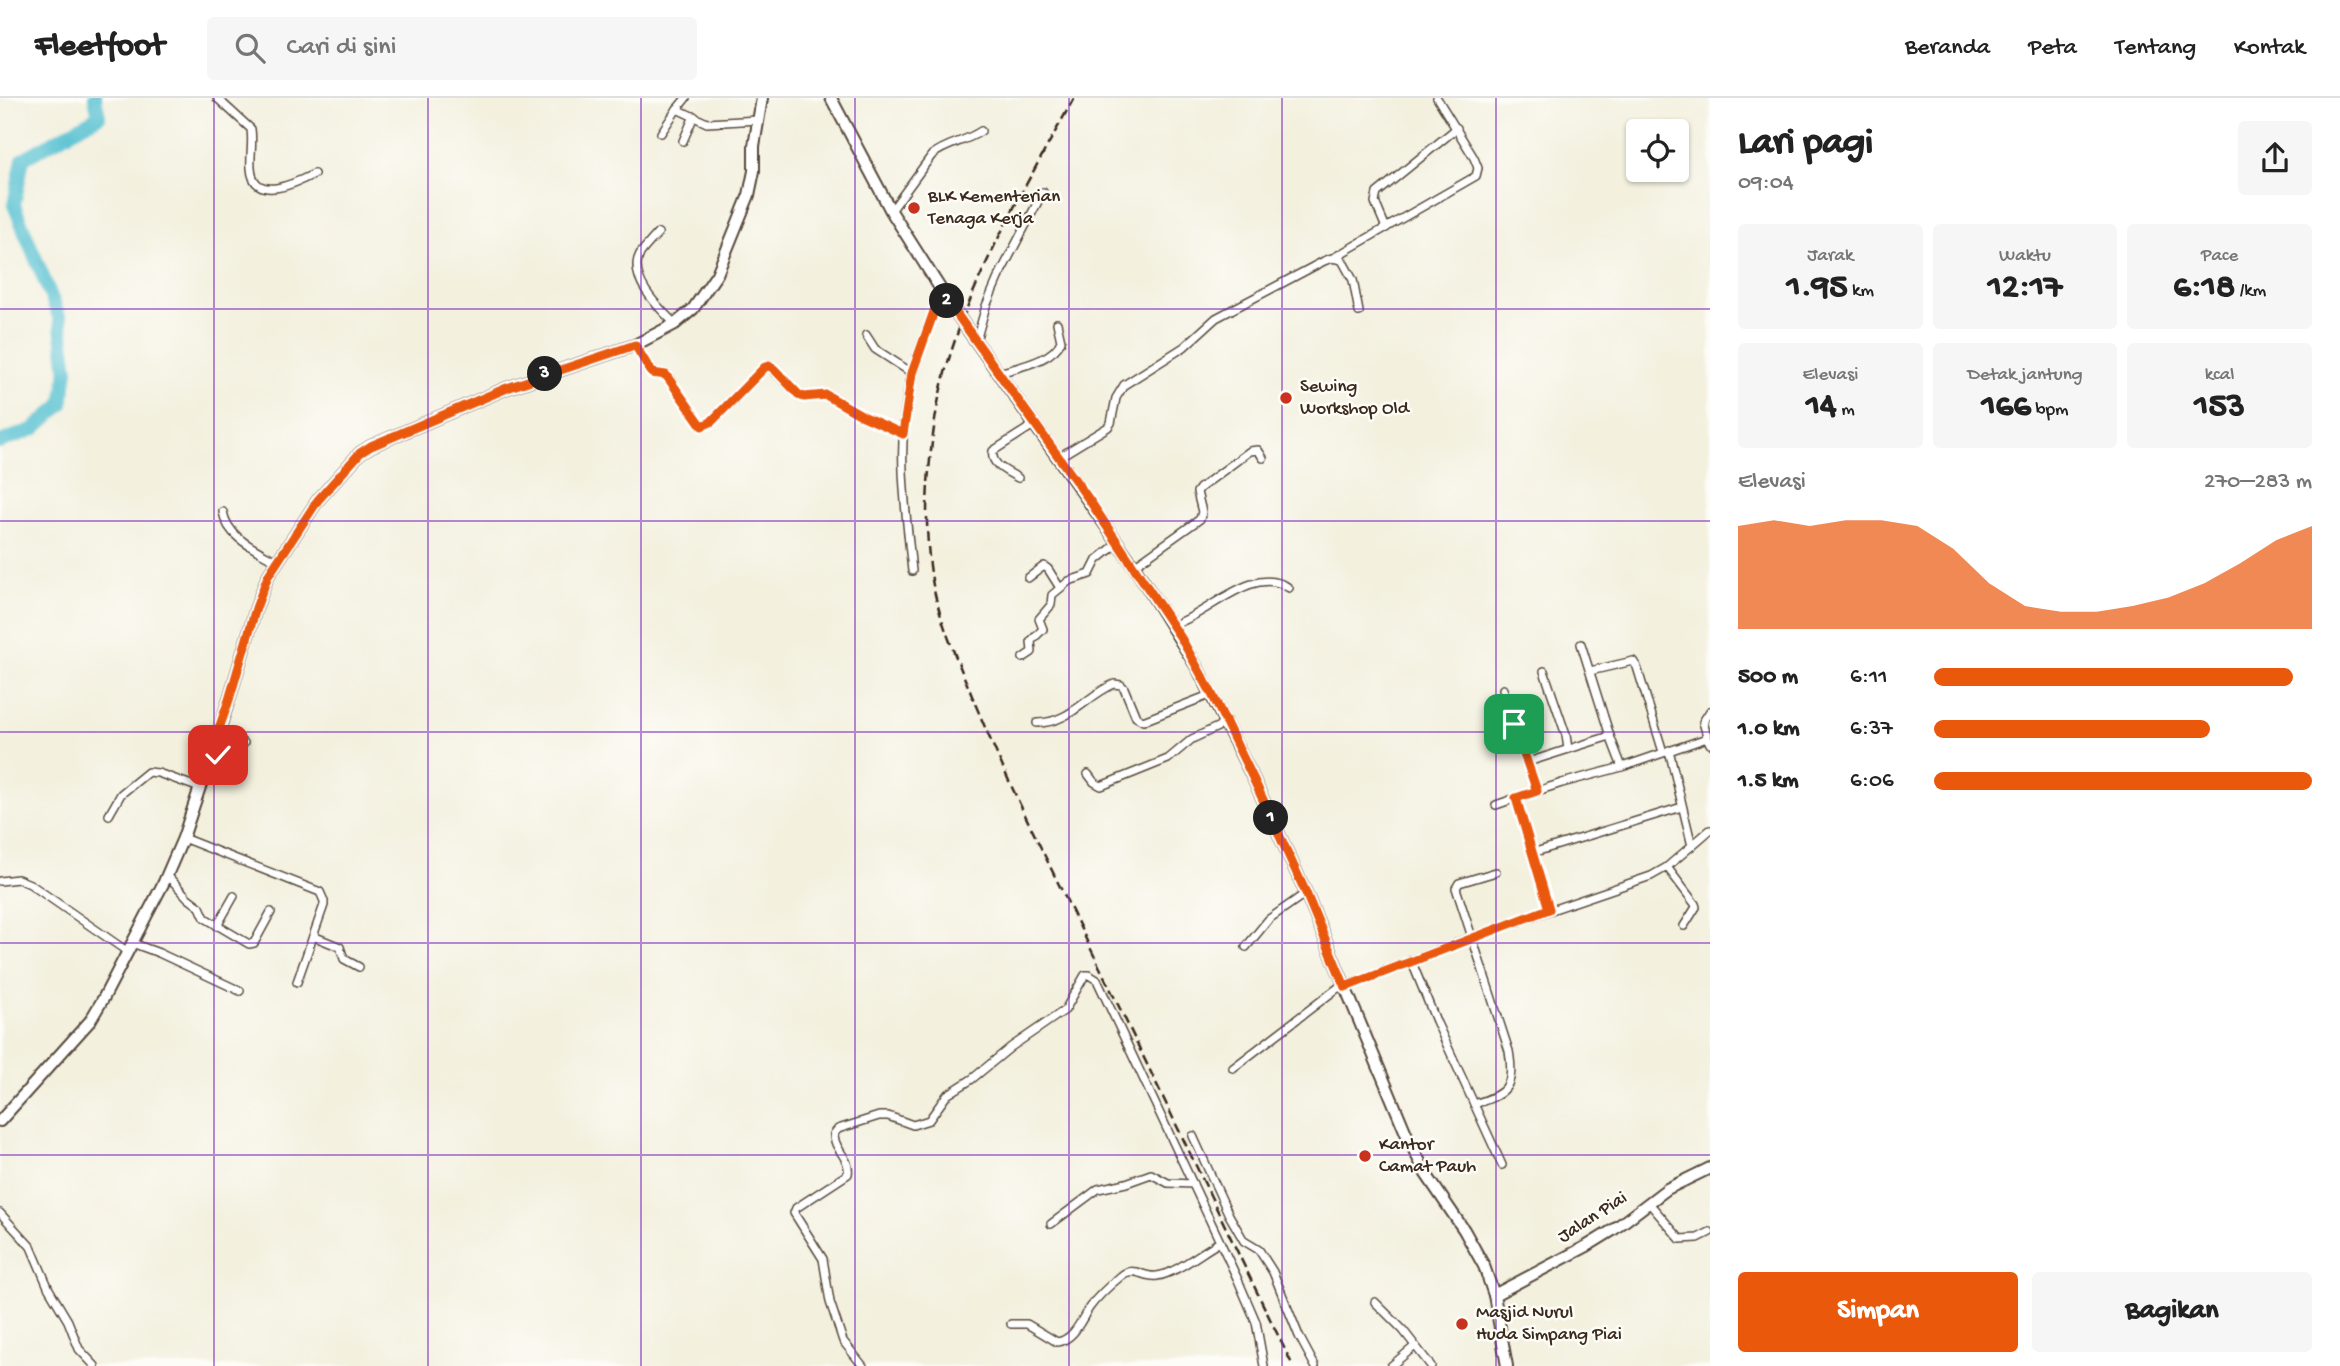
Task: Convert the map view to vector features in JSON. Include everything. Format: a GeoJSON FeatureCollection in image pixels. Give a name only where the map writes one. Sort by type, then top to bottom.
{"type":"FeatureCollection","features":[{"type":"Feature","properties":{"kind":"street"},"geometry":{"type":"LineString","coordinates":[[217,98],[251,129],[251,170],[255,180],[267,189],[281,188],[314,174]]}},
{"type":"Feature","properties":{"kind":"street"},"geometry":{"type":"LineString","coordinates":[[662,133],[686,98]]}},
{"type":"Feature","properties":{"kind":"street"},"geometry":{"type":"LineString","coordinates":[[0,1121],[90,1021],[130,948],[183,838],[268,576],[318,500],[360,453],[371,446],[507,388],[635,345],[675,324],[693,309],[717,274],[749,195],[762,98]]}},
{"type":"Feature","properties":{"kind":"street"},"geometry":{"type":"LineString","coordinates":[[831,98],[891,211],[941,292],[1134,566],[1173,625],[1212,694],[1306,893],[1408,1138],[1426,1174],[1480,1258],[1491,1282],[1507,1366]]}},
{"type":"Feature","properties":{"kind":"street"},"geometry":{"type":"LineString","coordinates":[[1059,457],[1108,427],[1116,398],[1124,385],[1184,347],[1216,318],[1332,258],[1476,176],[1478,168],[1474,158],[1437,98]]}},
{"type":"Feature","properties":{"kind":"street"},"geometry":{"type":"LineString","coordinates":[[677,109],[713,124],[758,120]]}},
{"type":"Feature","properties":{"kind":"street"},"geometry":{"type":"LineString","coordinates":[[683,141],[694,116]]}},
{"type":"Feature","properties":{"kind":"street"},"geometry":{"type":"LineString","coordinates":[[1386,228],[1374,202],[1377,193],[1457,128]]}},
{"type":"Feature","properties":{"kind":"street"},"geometry":{"type":"LineString","coordinates":[[891,211],[932,155],[939,149],[973,137],[981,131]]}},
{"type":"Feature","properties":{"kind":"street"},"geometry":{"type":"LineString","coordinates":[[973,337],[998,278],[1043,192]]}},
{"type":"Feature","properties":{"kind":"street"},"geometry":{"type":"LineString","coordinates":[[658,233],[639,256],[638,270],[650,298],[675,324]]}},
{"type":"Feature","properties":{"kind":"street"},"geometry":{"type":"LineString","coordinates":[[1332,258],[1342,260],[1350,272],[1359,312]]}},
{"type":"Feature","properties":{"kind":"street"},"geometry":{"type":"LineString","coordinates":[[912,571],[903,492],[903,434],[912,373],[941,292]]}},
{"type":"Feature","properties":{"kind":"street"},"geometry":{"type":"LineString","coordinates":[[999,373],[1030,363],[1058,347],[1061,341],[1056,323]]}},
{"type":"Feature","properties":{"kind":"street"},"geometry":{"type":"LineString","coordinates":[[866,335],[875,349],[912,373]]}},
{"type":"Feature","properties":{"kind":"street"},"geometry":{"type":"LineString","coordinates":[[635,345],[652,373],[666,375],[702,426],[711,422],[769,366],[799,395],[826,395],[873,422],[903,434]]}},
{"type":"Feature","properties":{"kind":"street"},"geometry":{"type":"LineString","coordinates":[[1018,478],[995,463],[993,451],[1035,424]]}},
{"type":"Feature","properties":{"kind":"street"},"geometry":{"type":"LineString","coordinates":[[1134,566],[1200,519],[1200,488],[1250,451],[1258,450],[1263,458]]}},
{"type":"Feature","properties":{"kind":"street"},"geometry":{"type":"LineString","coordinates":[[223,512],[225,521],[235,536],[278,562]]}},
{"type":"Feature","properties":{"kind":"street"},"geometry":{"type":"LineString","coordinates":[[1023,657],[1032,652],[1031,641],[1043,629],[1039,619],[1051,605],[1052,595],[1072,580],[1090,574],[1097,560],[1118,543]]}},
{"type":"Feature","properties":{"kind":"street"},"geometry":{"type":"LineString","coordinates":[[1028,578],[1044,566],[1060,588]]}},
{"type":"Feature","properties":{"kind":"street"},"geometry":{"type":"LineString","coordinates":[[1173,625],[1258,581],[1275,581],[1289,588]]}},
{"type":"Feature","properties":{"kind":"street"},"geometry":{"type":"LineString","coordinates":[[1581,644],[1622,767]]}},
{"type":"Feature","properties":{"kind":"street"},"geometry":{"type":"LineString","coordinates":[[1590,671],[1633,661],[1637,667],[1666,751],[1692,846]]}},
{"type":"Feature","properties":{"kind":"street"},"geometry":{"type":"LineString","coordinates":[[1544,671],[1566,735],[1568,749]]}},
{"type":"Feature","properties":{"kind":"street"},"geometry":{"type":"LineString","coordinates":[[1037,723],[1064,718],[1114,684],[1124,688],[1136,717],[1143,721],[1212,694]]}},
{"type":"Feature","properties":{"kind":"street"},"geometry":{"type":"LineString","coordinates":[[1503,689],[1537,791]]}},
{"type":"Feature","properties":{"kind":"street"},"geometry":{"type":"LineString","coordinates":[[1496,805],[1666,751],[1709,741],[1703,722],[1710,711]]}},
{"type":"Feature","properties":{"kind":"street"},"geometry":{"type":"LineString","coordinates":[[1088,774],[1101,786],[1120,779],[1168,759],[1192,739],[1226,723]]}},
{"type":"Feature","properties":{"kind":"street"},"geometry":{"type":"LineString","coordinates":[[1528,762],[1610,736]]}},
{"type":"Feature","properties":{"kind":"street"},"geometry":{"type":"LineString","coordinates":[[210,754],[233,755],[244,743]]}},
{"type":"Feature","properties":{"kind":"street"},"geometry":{"type":"LineString","coordinates":[[108,815],[121,794],[148,772],[200,788]]}},
{"type":"Feature","properties":{"kind":"street"},"geometry":{"type":"LineString","coordinates":[[1516,798],[1549,909]]}},
{"type":"Feature","properties":{"kind":"street"},"geometry":{"type":"LineString","coordinates":[[1532,853],[1682,807]]}},
{"type":"Feature","properties":{"kind":"street"},"geometry":{"type":"LineString","coordinates":[[1233,1068],[1344,985],[1549,909],[1591,898],[1651,876],[1667,867],[1710,830]]}},
{"type":"Feature","properties":{"kind":"street"},"geometry":{"type":"LineString","coordinates":[[183,838],[320,892],[324,901],[297,982]]}},
{"type":"Feature","properties":{"kind":"street"},"geometry":{"type":"LineString","coordinates":[[1667,867],[1696,907],[1684,926]]}},
{"type":"Feature","properties":{"kind":"street"},"geometry":{"type":"LineString","coordinates":[[1474,1104],[1500,1095],[1508,1083],[1511,1065],[1509,1051],[1457,885],[1496,872]]}},
{"type":"Feature","properties":{"kind":"street"},"geometry":{"type":"LineString","coordinates":[[167,875],[200,907],[205,918],[252,944],[271,912]]}},
{"type":"Feature","properties":{"kind":"street"},"geometry":{"type":"LineString","coordinates":[[0,881],[18,879],[30,884],[130,948],[159,953],[240,991]]}},
{"type":"Feature","properties":{"kind":"street"},"geometry":{"type":"LineString","coordinates":[[1246,947],[1269,919],[1306,893]]}},
{"type":"Feature","properties":{"kind":"street"},"geometry":{"type":"LineString","coordinates":[[217,926],[234,896]]}},
{"type":"Feature","properties":{"kind":"street"},"geometry":{"type":"LineString","coordinates":[[313,936],[340,947],[344,959],[359,967]]}},
{"type":"Feature","properties":{"kind":"street"},"geometry":{"type":"LineString","coordinates":[[1411,960],[1502,1165]]}},
{"type":"Feature","properties":{"kind":"street"},"geometry":{"type":"LineString","coordinates":[[863,1366],[843,1341],[830,1302],[823,1259],[794,1213],[796,1208],[848,1174],[848,1163],[834,1141],[834,1134],[838,1129],[879,1116],[888,1116],[914,1125],[929,1120],[947,1095],[972,1079],[1010,1047],[1065,1010],[1085,975],[1093,976],[1097,980],[1220,1242],[1256,1322],[1264,1366]]}},
{"type":"Feature","properties":{"kind":"street"},"geometry":{"type":"LineString","coordinates":[[1193,1136],[1229,1215],[1244,1241],[1259,1250],[1273,1272],[1299,1336],[1315,1366]]}},
{"type":"Feature","properties":{"kind":"street","name":"Jalan Piai"},"geometry":{"type":"LineString","coordinates":[[1494,1295],[1600,1238],[1667,1189],[1710,1168]]}},
{"type":"Feature","properties":{"kind":"street"},"geometry":{"type":"LineString","coordinates":[[1051,1224],[1105,1186],[1126,1183],[1152,1174],[1168,1183],[1193,1184]]}},
{"type":"Feature","properties":{"kind":"street"},"geometry":{"type":"LineString","coordinates":[[1649,1203],[1680,1238],[1698,1238],[1710,1232]]}},
{"type":"Feature","properties":{"kind":"street"},"geometry":{"type":"LineString","coordinates":[[0,1213],[31,1247],[79,1349],[95,1366]]}},
{"type":"Feature","properties":{"kind":"street"},"geometry":{"type":"LineString","coordinates":[[1011,1324],[1027,1324],[1060,1343],[1068,1338],[1082,1322],[1090,1307],[1122,1275],[1136,1271],[1157,1276],[1169,1272],[1220,1242]]}},
{"type":"Feature","properties":{"kind":"street"},"geometry":{"type":"LineString","coordinates":[[1374,1302],[1403,1330],[1431,1366]]}},
{"type":"Feature","properties":{"kind":"street"},"geometry":{"type":"LineString","coordinates":[[1391,1366],[1415,1346]]}},
{"type":"Feature","properties":{"kind":"waterway"},"geometry":{"type":"LineString","coordinates":[[0,442],[34,429],[62,404],[67,371],[60,319],[14,205],[23,159],[99,116],[95,98]]}},
{"type":"Feature","properties":{"kind":"railway"},"geometry":{"type":"LineString","coordinates":[[1074,98],[989,257],[954,343],[942,385],[928,482],[928,537],[933,588],[952,648],[1006,774],[1293,1366]]}},
{"type":"Feature","properties":{"kind":"place","name":"BLK Kementerian Tenaga Kerja"},"geometry":{"type":"Point","coordinates":[914,208]}},
{"type":"Feature","properties":{"kind":"place","name":"Sewing Workshop Old"},"geometry":{"type":"Point","coordinates":[1286,398]}},
{"type":"Feature","properties":{"kind":"place","name":"Kantor Camat Pauh"},"geometry":{"type":"Point","coordinates":[1365,1156]}},
{"type":"Feature","properties":{"kind":"place","name":"Masjid Nurul Huda Simpang Piai"},"geometry":{"type":"Point","coordinates":[1462,1324]}},
{"type":"Feature","properties":{"kind":"route"},"geometry":{"type":"LineString","coordinates":[[218,755],[210,754],[268,576],[318,500],[360,453],[507,388],[635,345],[652,373],[666,375],[701,426],[706,426],[723,412],[765,367],[769,366],[799,395],[826,395],[882,426],[903,434],[912,373],[941,292],[1090,501],[1181,638],[1253,778],[1306,893],[1345,987],[1549,909],[1516,798],[1537,791],[1514,724]]}}]}
